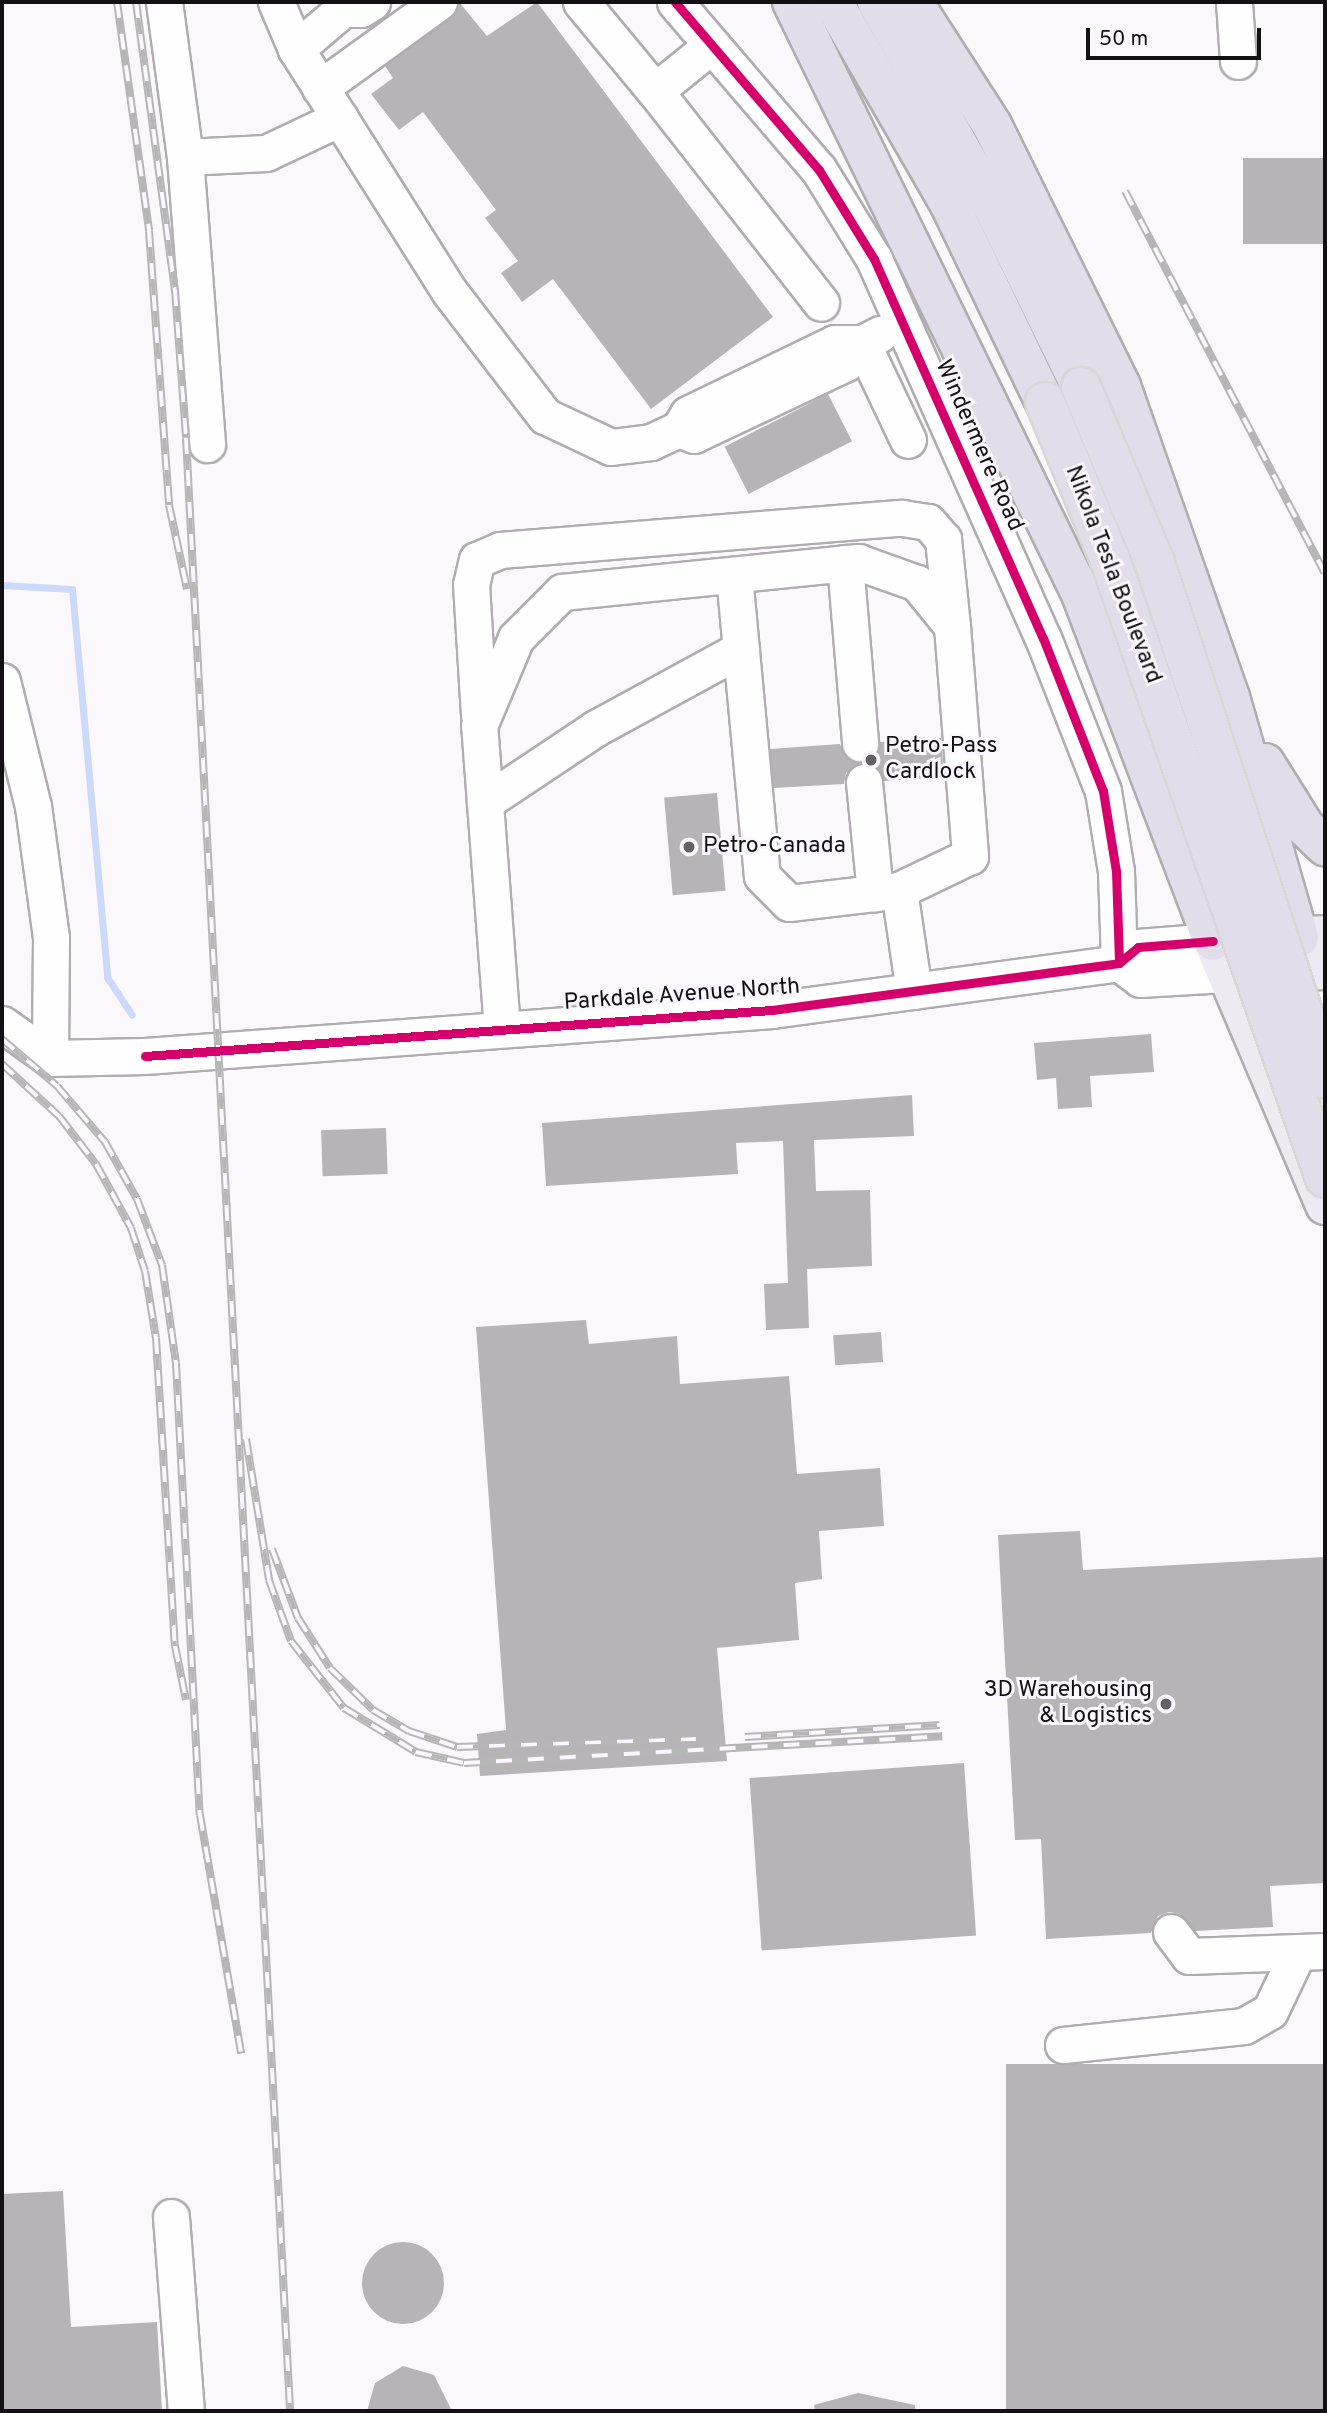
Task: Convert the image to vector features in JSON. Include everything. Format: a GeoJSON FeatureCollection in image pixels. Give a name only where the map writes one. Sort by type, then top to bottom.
{"type":"FeatureCollection","features":[{"type":"Feature","properties":{"kind":"highway"},"geometry":{"type":"LineString","coordinates":[[792,2],[1081,594],[1153,776],[1220,958]]}},
{"type":"Feature","properties":{"kind":"highway","name":"Nikola Tesla Boulevard"},"geometry":{"type":"LineString","coordinates":[[833,2],[950,205],[1045,402],[1110,560],[1325,1178]]}},
{"type":"Feature","properties":{"kind":"highway","name":"Nikola Tesla Boulevard"},"geometry":{"type":"LineString","coordinates":[[877,2],[990,201],[1082,387],[1155,563],[1325,1079]]}},
{"type":"Feature","properties":{"kind":"highway"},"geometry":{"type":"LineString","coordinates":[[913,2],[992,125],[1115,374],[1230,697],[1315,953]]}},
{"type":"Feature","properties":{"kind":"highway"},"geometry":{"type":"LineString","coordinates":[[1230,697],[1304,827],[1325,846]]}},
{"type":"Feature","properties":{"kind":"highway"},"geometry":{"type":"LineString","coordinates":[[1153,776],[1263,956]]}},
{"type":"Feature","properties":{"kind":"main road","name":"Parkdale Avenue North"},"geometry":{"type":"LineString","coordinates":[[1220,958],[1315,953]]}},
{"type":"Feature","properties":{"kind":"main road"},"geometry":{"type":"LineString","coordinates":[[1315,953],[1325,1024]]}},
{"type":"Feature","properties":{"kind":"main road"},"geometry":{"type":"LineString","coordinates":[[1263,956],[1325,1108]]}},
{"type":"Feature","properties":{"kind":"main road"},"geometry":{"type":"LineString","coordinates":[[1220,958],[1325,1205]]}},
{"type":"Feature","properties":{"kind":"street"},"geometry":{"type":"LineString","coordinates":[[164,2],[185,157],[206,444]]}},
{"type":"Feature","properties":{"kind":"street"},"geometry":{"type":"LineString","coordinates":[[276,2],[296,49],[449,290],[545,416],[611,447],[651,442],[678,429],[694,436],[846,363],[862,343],[902,323]]}},
{"type":"Feature","properties":{"kind":"street"},"geometry":{"type":"LineString","coordinates":[[320,88],[439,2]]}},
{"type":"Feature","properties":{"kind":"street"},"geometry":{"type":"LineString","coordinates":[[581,2],[655,91],[821,303]]}},
{"type":"Feature","properties":{"kind":"street","name":"Windermere Road"},"geometry":{"type":"LineString","coordinates":[[675,2],[818,170],[874,259],[1043,638],[1103,791],[1116,871],[1119,963]]}},
{"type":"Feature","properties":{"kind":"street"},"geometry":{"type":"LineString","coordinates":[[1234,2],[1238,61]]}},
{"type":"Feature","properties":{"kind":"street"},"geometry":{"type":"LineString","coordinates":[[296,49],[353,4]]}},
{"type":"Feature","properties":{"kind":"street"},"geometry":{"type":"LineString","coordinates":[[655,91],[712,45]]}},
{"type":"Feature","properties":{"kind":"street"},"geometry":{"type":"LineString","coordinates":[[185,157],[266,153],[340,118]]}},
{"type":"Feature","properties":{"kind":"street"},"geometry":{"type":"LineString","coordinates":[[862,343],[908,440]]}},
{"type":"Feature","properties":{"kind":"street"},"geometry":{"type":"LineString","coordinates":[[502,1028],[471,585],[477,560],[500,551],[902,518],[928,522],[943,539],[970,856],[887,892],[789,903],[762,876],[734,575]]}},
{"type":"Feature","properties":{"kind":"street"},"geometry":{"type":"LineString","coordinates":[[479,726],[516,638],[562,592],[858,562],[916,583],[952,626]]}},
{"type":"Feature","properties":{"kind":"street"},"geometry":{"type":"LineString","coordinates":[[845,563],[860,743]]}},
{"type":"Feature","properties":{"kind":"street"},"geometry":{"type":"LineString","coordinates":[[485,802],[596,728],[741,649]]}},
{"type":"Feature","properties":{"kind":"street"},"geometry":{"type":"LineString","coordinates":[[2,681],[33,806],[51,937],[50,1058]]}},
{"type":"Feature","properties":{"kind":"street"},"geometry":{"type":"LineString","coordinates":[[864,782],[887,892],[914,991]]}},
{"type":"Feature","properties":{"kind":"street","name":"Parkdale Avenue North"},"geometry":{"type":"LineString","coordinates":[[50,1058],[145,1056],[772,1010],[1119,963],[1138,947],[1220,958]]}},
{"type":"Feature","properties":{"kind":"street"},"geometry":{"type":"LineString","coordinates":[[2,1024],[50,1058]]}},
{"type":"Feature","properties":{"kind":"street"},"geometry":{"type":"LineString","coordinates":[[1171,1932],[1189,1956],[1311,1952]]}},
{"type":"Feature","properties":{"kind":"street"},"geometry":{"type":"LineString","coordinates":[[1063,2045],[1244,2026],[1270,2011],[1311,1952]]}},
{"type":"Feature","properties":{"kind":"street"},"geometry":{"type":"LineString","coordinates":[[171,2217],[186,2411]]}},
{"type":"Feature","properties":{"kind":"building"},"geometry":{"type":"Polygon","coordinates":[[[459,2],[487,36],[537,2],[773,317],[651,409],[553,279],[522,302],[501,273],[518,261],[485,218],[496,210],[423,112],[399,130],[371,94],[393,78],[385,66],[451,18],[459,2]]]}},
{"type":"Feature","properties":{"kind":"building"},"geometry":{"type":"Polygon","coordinates":[[[1243,158],[1325,158],[1325,244],[1243,244],[1243,158]]]}},
{"type":"Feature","properties":{"kind":"building"},"geometry":{"type":"Polygon","coordinates":[[[828,394],[852,441],[749,494],[725,447],[828,394]]]}},
{"type":"Feature","properties":{"kind":"building"},"geometry":{"type":"Polygon","coordinates":[[[941,738],[944,777],[884,781],[880,770],[864,762],[878,752],[880,742],[941,738]]]}},
{"type":"Feature","properties":{"kind":"building"},"geometry":{"type":"Polygon","coordinates":[[[840,744],[844,755],[860,763],[846,773],[844,784],[774,788],[770,749],[840,744]]]}},
{"type":"Feature","properties":{"kind":"building"},"geometry":{"type":"Polygon","coordinates":[[[717,793],[726,891],[673,895],[664,798],[717,793]]]}},
{"type":"Feature","properties":{"kind":"building"},"geometry":{"type":"Polygon","coordinates":[[[1151,1034],[1154,1072],[1090,1076],[1092,1107],[1058,1109],[1056,1078],[1037,1080],[1034,1043],[1151,1034]]]}},
{"type":"Feature","properties":{"kind":"building"},"geometry":{"type":"Polygon","coordinates":[[[912,1095],[914,1136],[814,1140],[816,1191],[870,1190],[872,1266],[807,1269],[809,1328],[766,1330],[764,1284],[788,1283],[783,1141],[736,1143],[738,1174],[546,1186],[542,1123],[912,1095]]]}},
{"type":"Feature","properties":{"kind":"building"},"geometry":{"type":"Polygon","coordinates":[[[386,1128],[388,1174],[323,1176],[321,1130],[386,1128]]]}},
{"type":"Feature","properties":{"kind":"building"},"geometry":{"type":"Polygon","coordinates":[[[586,1320],[589,1344],[677,1336],[680,1384],[789,1376],[797,1474],[880,1468],[884,1526],[819,1531],[822,1579],[795,1583],[799,1640],[717,1648],[727,1761],[480,1776],[477,1734],[506,1730],[476,1327],[586,1320]]]}},
{"type":"Feature","properties":{"kind":"building"},"geometry":{"type":"Polygon","coordinates":[[[881,1332],[883,1362],[835,1365],[833,1335],[881,1332]]]}},
{"type":"Feature","properties":{"kind":"building","name":"3D Warehousing & Logistics"},"geometry":{"type":"Polygon","coordinates":[[[1080,1531],[1083,1570],[1325,1557],[1325,1883],[1270,1886],[1273,1927],[1195,1931],[1180,1914],[1169,1912],[1158,1916],[1151,1933],[1046,1939],[1041,1839],[1015,1840],[998,1535],[1080,1531]]]}},
{"type":"Feature","properties":{"kind":"building"},"geometry":{"type":"Polygon","coordinates":[[[964,1763],[976,1936],[762,1951],[750,1778],[964,1763]]]}},
{"type":"Feature","properties":{"kind":"building"},"geometry":{"type":"Polygon","coordinates":[[[1006,2064],[1325,2064],[1325,2411],[1006,2411],[1006,2064]]]}},
{"type":"Feature","properties":{"kind":"building"},"geometry":{"type":"Polygon","coordinates":[[[63,2191],[71,2327],[157,2322],[162,2411],[2,2411],[2,2194],[63,2191]]]}},
{"type":"Feature","properties":{"kind":"building"},"geometry":{"type":"Polygon","coordinates":[[[403,2242],[419,2245],[432,2254],[441,2267],[444,2283],[441,2299],[432,2312],[419,2321],[403,2324],[387,2321],[374,2312],[365,2299],[362,2283],[365,2267],[374,2254],[387,2245],[403,2242]]]}},
{"type":"Feature","properties":{"kind":"building"},"geometry":{"type":"Polygon","coordinates":[[[403,2366],[434,2375],[452,2411],[367,2411],[375,2383],[403,2366]]]}},
{"type":"Feature","properties":{"kind":"building"},"geometry":{"type":"Polygon","coordinates":[[[858,2393],[915,2405],[915,2411],[815,2411],[814,2405],[858,2393]]]}},
{"type":"Feature","properties":{"kind":"waterway"},"geometry":{"type":"LineString","coordinates":[[2,585],[72,589],[107,977],[132,1015]]}},
{"type":"Feature","properties":{"kind":"railway"},"geometry":{"type":"LineString","coordinates":[[117,2],[149,231],[169,505],[187,589]]}},
{"type":"Feature","properties":{"kind":"railway"},"geometry":{"type":"LineString","coordinates":[[136,2],[175,290],[186,438],[290,2411]]}},
{"type":"Feature","properties":{"kind":"railway"},"geometry":{"type":"LineString","coordinates":[[1125,191],[1325,573]]}},
{"type":"Feature","properties":{"kind":"railway"},"geometry":{"type":"LineString","coordinates":[[2,1039],[57,1086],[105,1142],[137,1199],[162,1265],[176,1363],[200,1815],[241,2053]]}},
{"type":"Feature","properties":{"kind":"railway"},"geometry":{"type":"LineString","coordinates":[[2,1064],[59,1116],[96,1164],[131,1228],[145,1271],[156,1338],[175,1646],[186,1700]]}},
{"type":"Feature","properties":{"kind":"railway"},"geometry":{"type":"LineString","coordinates":[[246,1439],[269,1580],[291,1641],[344,1708],[416,1752],[464,1763],[942,1736]]}},
{"type":"Feature","properties":{"kind":"railway"},"geometry":{"type":"LineString","coordinates":[[272,1549],[298,1618],[330,1668],[373,1710],[409,1731],[457,1747],[696,1739]]}},
{"type":"Feature","properties":{"kind":"railway"},"geometry":{"type":"LineString","coordinates":[[745,1737],[940,1725]]}},
{"type":"Feature","properties":{"kind":"cycle path"},"geometry":{"type":"LineString","coordinates":[[675,2],[819,170],[874,259],[1043,638],[1103,791],[1116,871],[1119,963]]}},
{"type":"Feature","properties":{"kind":"cycle path"},"geometry":{"type":"LineString","coordinates":[[145,1056],[772,1010],[1119,963],[1138,947],[1213,941]]}},
{"type":"Feature","properties":{"kind":"place","name":"Petro-Pass Cardlock"},"geometry":{"type":"Point","coordinates":[871,760]}},
{"type":"Feature","properties":{"kind":"place","name":"Petro-Canada"},"geometry":{"type":"Point","coordinates":[689,847]}},
{"type":"Feature","properties":{"kind":"place","name":"3D Warehousing & Logistics"},"geometry":{"type":"Point","coordinates":[1166,1704]}}]}
